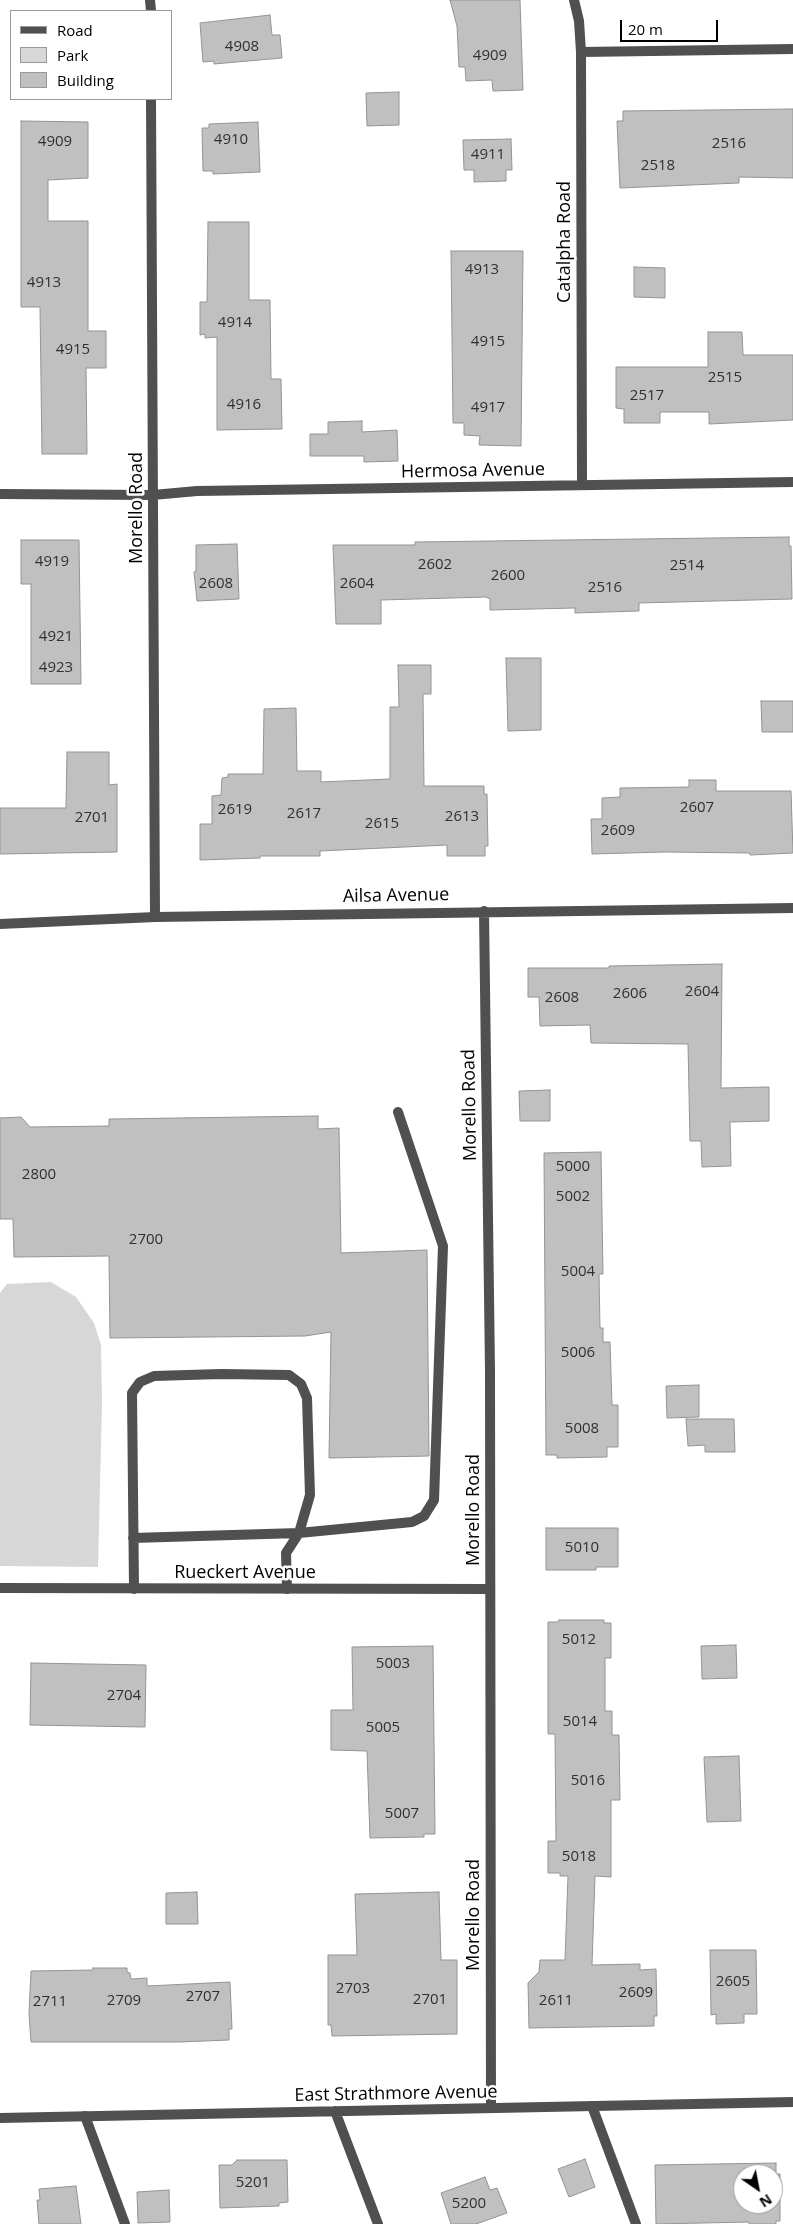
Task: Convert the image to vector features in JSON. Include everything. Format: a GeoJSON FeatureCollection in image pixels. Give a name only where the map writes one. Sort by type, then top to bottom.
{"type":"FeatureCollection","features":[{"type":"Feature","properties":{"kind":"street","name":"Catalpha Road"},"geometry":{"type":"LineString","coordinates":[[574,0],[578,21],[580,52],[582,485]]}},
{"type":"Feature","properties":{"kind":"street"},"geometry":{"type":"LineString","coordinates":[[580,52],[793,49]]}},
{"type":"Feature","properties":{"kind":"street","name":"Morello Road"},"geometry":{"type":"LineString","coordinates":[[151,100],[155,917]]}},
{"type":"Feature","properties":{"kind":"street","name":"Hermosa Avenue"},"geometry":{"type":"LineString","coordinates":[[0,494],[153,495],[197,490],[793,482]]}},
{"type":"Feature","properties":{"kind":"street","name":"Ailsa Avenue"},"geometry":{"type":"LineString","coordinates":[[0,924],[155,917],[793,908]]}},
{"type":"Feature","properties":{"kind":"street","name":"Morello Road"},"geometry":{"type":"LineString","coordinates":[[484,911],[490,1372],[490,2108]]}},
{"type":"Feature","properties":{"kind":"street"},"geometry":{"type":"LineString","coordinates":[[133,1538],[299,1533],[412,1522],[424,1516],[434,1500],[443,1246],[398,1112]]}},
{"type":"Feature","properties":{"kind":"street"},"geometry":{"type":"LineString","coordinates":[[134,1589],[132,1394],[140,1382],[154,1376],[211,1374],[289,1375],[301,1384],[307,1398],[310,1495],[299,1533],[286,1553],[287,1589]]}},
{"type":"Feature","properties":{"kind":"street","name":"Rueckert Avenue"},"geometry":{"type":"LineString","coordinates":[[0,1588],[490,1590]]}},
{"type":"Feature","properties":{"kind":"street","name":"East Strathmore Avenue"},"geometry":{"type":"LineString","coordinates":[[0,2118],[793,2102]]}},
{"type":"Feature","properties":{"kind":"street"},"geometry":{"type":"LineString","coordinates":[[592,2106],[636,2224]]}},
{"type":"Feature","properties":{"kind":"street"},"geometry":{"type":"LineString","coordinates":[[335,2111],[378,2224]]}},
{"type":"Feature","properties":{"kind":"street"},"geometry":{"type":"LineString","coordinates":[[84,2116],[125,2224]]}},
{"type":"Feature","properties":{"kind":"green space"},"geometry":{"type":"Polygon","coordinates":[[[51,1282],[76,1297],[94,1323],[101,1345],[102,1404],[98,1567],[0,1566],[0,1293],[7,1284],[51,1282]]]}},
{"type":"Feature","properties":{"kind":"building"},"geometry":{"type":"Polygon","coordinates":[[[450,0],[520,0],[523,90],[493,91],[492,80],[466,81],[465,67],[459,67],[457,26],[450,0]]]}},
{"type":"Feature","properties":{"kind":"building"},"geometry":{"type":"Polygon","coordinates":[[[270,15],[272,35],[280,35],[282,58],[214,64],[214,61],[203,62],[200,23],[270,15]]]}},
{"type":"Feature","properties":{"kind":"building"},"geometry":{"type":"Polygon","coordinates":[[[399,92],[399,125],[367,126],[366,93],[399,92]]]}},
{"type":"Feature","properties":{"kind":"building"},"geometry":{"type":"Polygon","coordinates":[[[793,109],[793,178],[739,177],[739,183],[620,188],[617,121],[623,121],[623,111],[793,109]]]}},
{"type":"Feature","properties":{"kind":"building"},"geometry":{"type":"Polygon","coordinates":[[[21,121],[88,122],[88,178],[48,180],[48,221],[88,221],[88,331],[106,331],[106,368],[86,368],[87,454],[42,454],[40,307],[21,307],[21,121]]]}},
{"type":"Feature","properties":{"kind":"building"},"geometry":{"type":"Polygon","coordinates":[[[258,122],[260,172],[213,174],[213,171],[203,171],[202,128],[209,128],[209,124],[258,122]]]}},
{"type":"Feature","properties":{"kind":"building"},"geometry":{"type":"Polygon","coordinates":[[[511,139],[512,170],[506,170],[506,181],[474,182],[474,170],[464,170],[463,140],[511,139]]]}},
{"type":"Feature","properties":{"kind":"building"},"geometry":{"type":"Polygon","coordinates":[[[208,222],[249,222],[249,300],[270,300],[271,379],[281,379],[282,429],[217,430],[217,337],[205,338],[205,334],[200,335],[200,302],[207,302],[208,222]]]}},
{"type":"Feature","properties":{"kind":"building"},"geometry":{"type":"Polygon","coordinates":[[[451,251],[523,251],[521,446],[479,445],[480,436],[464,435],[464,423],[453,423],[451,251]]]}},
{"type":"Feature","properties":{"kind":"building"},"geometry":{"type":"Polygon","coordinates":[[[634,267],[665,268],[665,298],[634,297],[634,267]]]}},
{"type":"Feature","properties":{"kind":"building"},"geometry":{"type":"Polygon","coordinates":[[[708,332],[742,332],[743,355],[793,355],[793,420],[709,424],[709,412],[660,412],[660,423],[624,423],[624,409],[616,408],[616,367],[708,367],[708,332]]]}},
{"type":"Feature","properties":{"kind":"building"},"geometry":{"type":"Polygon","coordinates":[[[362,421],[362,432],[397,430],[398,461],[364,462],[364,456],[310,456],[310,434],[328,434],[328,422],[362,421]]]}},
{"type":"Feature","properties":{"kind":"building"},"geometry":{"type":"Polygon","coordinates":[[[789,537],[789,546],[791,546],[792,599],[639,603],[639,611],[575,613],[575,608],[490,610],[490,599],[486,597],[381,600],[381,624],[336,624],[333,545],[415,545],[415,542],[789,537]]]}},
{"type":"Feature","properties":{"kind":"building"},"geometry":{"type":"Polygon","coordinates":[[[21,540],[79,540],[81,684],[31,684],[31,584],[21,584],[21,540]]]}},
{"type":"Feature","properties":{"kind":"building"},"geometry":{"type":"Polygon","coordinates":[[[237,544],[239,599],[197,601],[194,572],[196,571],[196,545],[237,544]]]}},
{"type":"Feature","properties":{"kind":"building"},"geometry":{"type":"Polygon","coordinates":[[[506,658],[541,658],[541,730],[508,731],[506,658]]]}},
{"type":"Feature","properties":{"kind":"building"},"geometry":{"type":"Polygon","coordinates":[[[398,665],[431,665],[431,694],[423,694],[424,786],[484,786],[484,794],[487,794],[488,846],[485,846],[485,856],[447,856],[447,845],[320,851],[320,856],[260,856],[260,858],[200,860],[200,824],[212,824],[212,796],[221,795],[222,778],[228,777],[228,774],[263,774],[264,709],[296,708],[297,771],[321,771],[321,782],[390,779],[390,707],[399,707],[398,665]]]}},
{"type":"Feature","properties":{"kind":"building"},"geometry":{"type":"Polygon","coordinates":[[[761,701],[793,701],[793,732],[762,732],[761,701]]]}},
{"type":"Feature","properties":{"kind":"building"},"geometry":{"type":"Polygon","coordinates":[[[67,752],[109,752],[109,785],[117,784],[117,852],[0,854],[0,808],[66,808],[67,752]]]}},
{"type":"Feature","properties":{"kind":"building"},"geometry":{"type":"Polygon","coordinates":[[[689,780],[716,780],[716,791],[791,791],[793,853],[750,855],[750,853],[665,852],[592,854],[591,819],[602,819],[602,798],[620,797],[620,788],[689,787],[689,780]]]}},
{"type":"Feature","properties":{"kind":"building"},"geometry":{"type":"Polygon","coordinates":[[[722,964],[721,1088],[769,1087],[769,1121],[730,1122],[731,1166],[702,1167],[701,1141],[690,1141],[688,1044],[591,1043],[590,1025],[540,1026],[539,997],[528,997],[528,968],[609,968],[609,966],[722,964]]]}},
{"type":"Feature","properties":{"kind":"building"},"geometry":{"type":"Polygon","coordinates":[[[550,1090],[550,1121],[520,1121],[519,1091],[550,1090]]]}},
{"type":"Feature","properties":{"kind":"building"},"geometry":{"type":"Polygon","coordinates":[[[318,1116],[318,1129],[339,1128],[341,1253],[427,1250],[429,1456],[329,1458],[331,1332],[305,1336],[110,1338],[109,1256],[14,1257],[13,1219],[0,1219],[0,1118],[21,1117],[30,1127],[109,1126],[109,1119],[318,1116]]]}},
{"type":"Feature","properties":{"kind":"building"},"geometry":{"type":"Polygon","coordinates":[[[601,1152],[603,1274],[599,1274],[600,1328],[603,1328],[603,1342],[610,1342],[612,1405],[618,1405],[618,1447],[607,1447],[607,1457],[557,1458],[557,1455],[546,1455],[544,1153],[601,1152]]]}},
{"type":"Feature","properties":{"kind":"building"},"geometry":{"type":"Polygon","coordinates":[[[699,1385],[699,1417],[667,1418],[666,1386],[699,1385]]]}},
{"type":"Feature","properties":{"kind":"building"},"geometry":{"type":"Polygon","coordinates":[[[686,1419],[734,1419],[735,1452],[705,1452],[705,1445],[688,1446],[686,1419]]]}},
{"type":"Feature","properties":{"kind":"building"},"geometry":{"type":"Polygon","coordinates":[[[546,1528],[618,1528],[618,1567],[596,1567],[596,1570],[546,1570],[546,1528]]]}},
{"type":"Feature","properties":{"kind":"building"},"geometry":{"type":"Polygon","coordinates":[[[559,1620],[604,1620],[604,1623],[611,1623],[611,1658],[605,1658],[605,1711],[612,1711],[612,1735],[619,1735],[620,1800],[611,1800],[611,1877],[595,1876],[592,1965],[640,1964],[640,1970],[656,1969],[657,2016],[654,2016],[654,2026],[529,2028],[528,1983],[539,1972],[540,1960],[565,1960],[568,1876],[560,1876],[560,1873],[548,1873],[548,1841],[556,1841],[555,1734],[548,1734],[548,1622],[558,1622],[559,1620]]]}},
{"type":"Feature","properties":{"kind":"building"},"geometry":{"type":"Polygon","coordinates":[[[736,1645],[737,1678],[702,1679],[701,1646],[736,1645]]]}},
{"type":"Feature","properties":{"kind":"building"},"geometry":{"type":"Polygon","coordinates":[[[433,1646],[435,1834],[424,1834],[424,1837],[370,1838],[367,1751],[331,1750],[331,1710],[353,1710],[352,1647],[433,1646]]]}},
{"type":"Feature","properties":{"kind":"building"},"geometry":{"type":"Polygon","coordinates":[[[31,1663],[146,1665],[145,1727],[30,1725],[31,1663]]]}},
{"type":"Feature","properties":{"kind":"building"},"geometry":{"type":"Polygon","coordinates":[[[739,1756],[741,1821],[707,1822],[704,1757],[739,1756]]]}},
{"type":"Feature","properties":{"kind":"building"},"geometry":{"type":"Polygon","coordinates":[[[197,1892],[198,1924],[166,1924],[166,1893],[197,1892]]]}},
{"type":"Feature","properties":{"kind":"building"},"geometry":{"type":"Polygon","coordinates":[[[439,1892],[441,1960],[457,1960],[457,2034],[332,2036],[331,2025],[328,2025],[328,1955],[357,1955],[355,1894],[439,1892]]]}},
{"type":"Feature","properties":{"kind":"building"},"geometry":{"type":"Polygon","coordinates":[[[710,1950],[756,1950],[757,2014],[744,2014],[744,2023],[716,2024],[716,2014],[711,2015],[710,1950]]]}},
{"type":"Feature","properties":{"kind":"building"},"geometry":{"type":"Polygon","coordinates":[[[93,1968],[127,1968],[131,1979],[147,1978],[147,1986],[230,1982],[232,2029],[229,2029],[229,2040],[180,2042],[31,2042],[29,2014],[31,1971],[93,1970],[93,1968]]]}},
{"type":"Feature","properties":{"kind":"building"},"geometry":{"type":"Polygon","coordinates":[[[585,2159],[595,2187],[569,2197],[558,2169],[585,2159]]]}},
{"type":"Feature","properties":{"kind":"building"},"geometry":{"type":"Polygon","coordinates":[[[237,2160],[287,2160],[288,2202],[279,2203],[279,2206],[220,2208],[219,2165],[232,2165],[237,2160]]]}},
{"type":"Feature","properties":{"kind":"building"},"geometry":{"type":"Polygon","coordinates":[[[776,2163],[733,2164],[733,2214],[780,2214],[780,2221],[776,2221],[776,2224],[749,2224],[749,2222],[656,2224],[655,2165],[776,2163]]]}},
{"type":"Feature","properties":{"kind":"building"},"geometry":{"type":"Polygon","coordinates":[[[485,2177],[490,2190],[497,2188],[507,2213],[476,2224],[451,2224],[441,2193],[485,2177]]]}},
{"type":"Feature","properties":{"kind":"building"},"geometry":{"type":"Polygon","coordinates":[[[76,2186],[81,2224],[39,2224],[37,2200],[40,2200],[39,2189],[76,2186]]]}},
{"type":"Feature","properties":{"kind":"building"},"geometry":{"type":"Polygon","coordinates":[[[169,2190],[170,2222],[138,2223],[137,2192],[169,2190]]]}}]}
